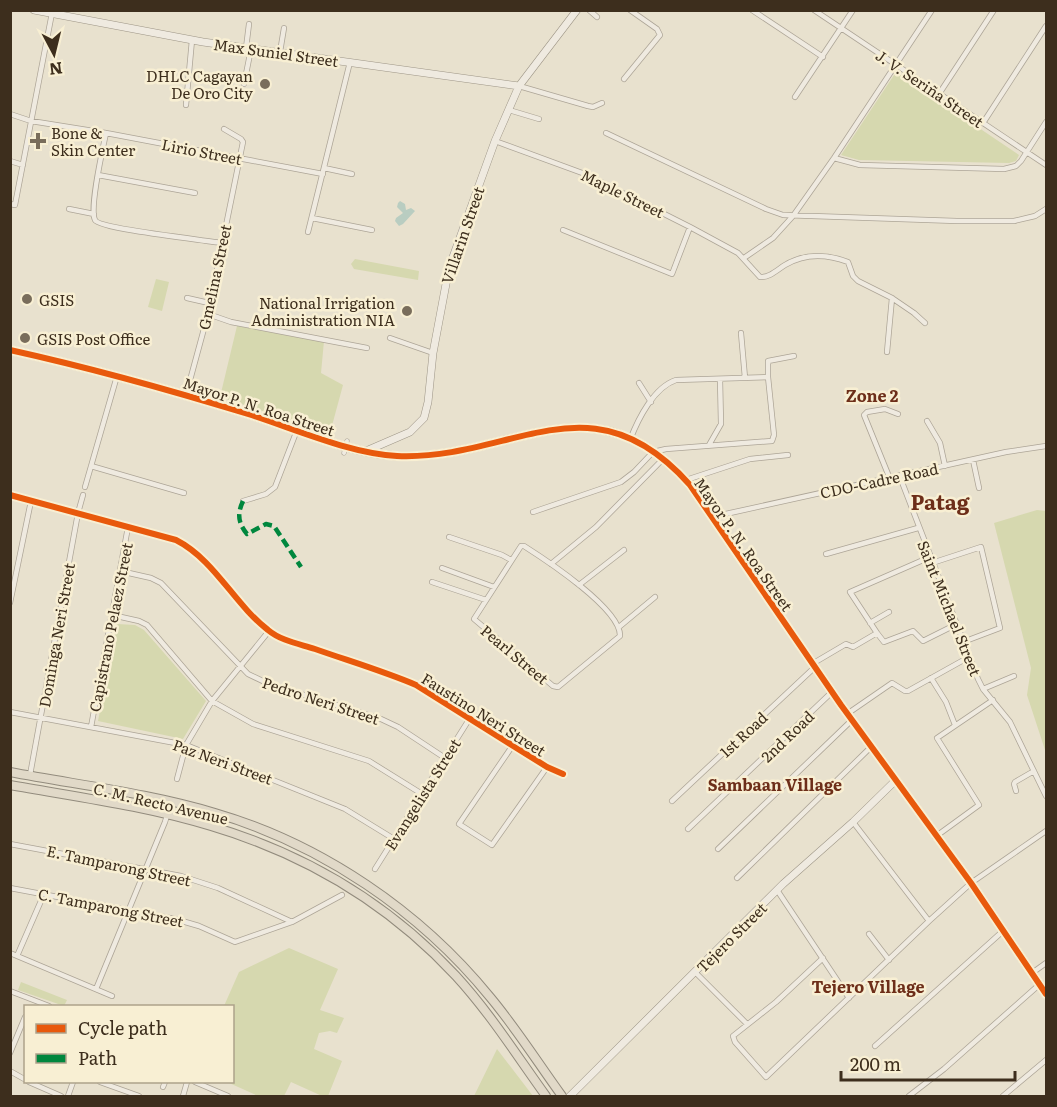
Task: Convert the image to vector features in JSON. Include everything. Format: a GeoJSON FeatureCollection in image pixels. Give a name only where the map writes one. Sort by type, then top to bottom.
{"type":"FeatureCollection","features":[{"type":"Feature","properties":{"kind":"highway","name":"C. M. Recto Avenue"},"geometry":{"type":"LineString","coordinates":[[10,772],[171,802],[214,813],[296,844],[332,863],[393,904],[451,954],[486,991],[562,1096]]}},
{"type":"Feature","properties":{"kind":"highway"},"geometry":{"type":"LineString","coordinates":[[27,788],[30,775]]}},
{"type":"Feature","properties":{"kind":"highway","name":"C. M. Recto Avenue"},"geometry":{"type":"LineString","coordinates":[[10,785],[168,815],[220,829],[274,848],[316,867],[391,915],[434,953],[480,1003],[546,1096]]}},
{"type":"Feature","properties":{"kind":"highway"},"geometry":{"type":"LineString","coordinates":[[353,890],[359,880]]}},
{"type":"Feature","properties":{"kind":"highway"},"geometry":{"type":"LineString","coordinates":[[502,1035],[513,1028]]}},
{"type":"Feature","properties":{"kind":"highway"},"geometry":{"type":"LineString","coordinates":[[511,1047],[522,1040]]}},
{"type":"Feature","properties":{"kind":"main road","name":"Max Suniel Street"},"geometry":{"type":"LineString","coordinates":[[34,10],[192,40],[519,86]]}},
{"type":"Feature","properties":{"kind":"main road","name":"Villarin Street"},"geometry":{"type":"LineString","coordinates":[[366,451],[410,432],[424,418],[433,353],[449,268],[495,141],[519,86],[577,10]]}},
{"type":"Feature","properties":{"kind":"main road","name":"Mayor P. N. Roa Street"},"geometry":{"type":"LineString","coordinates":[[10,350],[186,395],[346,446],[397,456],[474,447],[540,431],[573,427],[603,429],[653,452],[686,480],[849,717],[971,884],[1047,994]]}},
{"type":"Feature","properties":{"kind":"main road","name":"Tejero Street"},"geometry":{"type":"LineString","coordinates":[[570,1096],[777,890],[896,780]]}},
{"type":"Feature","properties":{"kind":"street"},"geometry":{"type":"LineString","coordinates":[[589,10],[597,17]]}},
{"type":"Feature","properties":{"kind":"street"},"geometry":{"type":"LineString","coordinates":[[624,79],[660,35],[657,29],[630,10]]}},
{"type":"Feature","properties":{"kind":"street"},"geometry":{"type":"LineString","coordinates":[[752,10],[823,57]]}},
{"type":"Feature","properties":{"kind":"street","name":"J. V. Seriña Street"},"geometry":{"type":"LineString","coordinates":[[814,10],[1047,165]]}},
{"type":"Feature","properties":{"kind":"street"},"geometry":{"type":"LineString","coordinates":[[795,97],[853,10]]}},
{"type":"Feature","properties":{"kind":"street"},"geometry":{"type":"LineString","coordinates":[[744,258],[773,238],[794,216],[932,10]]}},
{"type":"Feature","properties":{"kind":"street"},"geometry":{"type":"LineString","coordinates":[[939,94],[994,10]]}},
{"type":"Feature","properties":{"kind":"street"},"geometry":{"type":"LineString","coordinates":[[13,205],[23,165],[52,12]]}},
{"type":"Feature","properties":{"kind":"street"},"geometry":{"type":"LineString","coordinates":[[244,84],[249,48],[249,24]]}},
{"type":"Feature","properties":{"kind":"street"},"geometry":{"type":"LineString","coordinates":[[983,123],[1047,26]]}},
{"type":"Feature","properties":{"kind":"street"},"geometry":{"type":"LineString","coordinates":[[280,52],[284,28]]}},
{"type":"Feature","properties":{"kind":"street"},"geometry":{"type":"LineString","coordinates":[[186,105],[192,40]]}},
{"type":"Feature","properties":{"kind":"street"},"geometry":{"type":"LineString","coordinates":[[308,232],[350,62]]}},
{"type":"Feature","properties":{"kind":"street"},"geometry":{"type":"LineString","coordinates":[[519,86],[588,106],[593,107],[602,103]]}},
{"type":"Feature","properties":{"kind":"street"},"geometry":{"type":"LineString","coordinates":[[509,110],[539,119]]}},
{"type":"Feature","properties":{"kind":"street","name":"Lirio Street"},"geometry":{"type":"LineString","coordinates":[[10,114],[31,121],[239,158],[352,174]]}},
{"type":"Feature","properties":{"kind":"street"},"geometry":{"type":"LineString","coordinates":[[834,158],[860,165],[1004,169],[1016,166],[1047,122]]}},
{"type":"Feature","properties":{"kind":"street"},"geometry":{"type":"LineString","coordinates":[[224,129],[242,140],[239,158]]}},
{"type":"Feature","properties":{"kind":"street"},"geometry":{"type":"LineString","coordinates":[[106,133],[94,214],[98,224],[222,243]]}},
{"type":"Feature","properties":{"kind":"street"},"geometry":{"type":"LineString","coordinates":[[606,133],[766,209],[794,216],[1014,221],[1035,216],[1047,209]]}},
{"type":"Feature","properties":{"kind":"street","name":"Maple Street"},"geometry":{"type":"LineString","coordinates":[[495,141],[585,174],[690,227],[744,258],[757,276],[763,278],[792,261],[822,255],[850,264],[853,276],[858,281],[892,298]]}},
{"type":"Feature","properties":{"kind":"street","name":"Gmelina Street"},"geometry":{"type":"LineString","coordinates":[[186,395],[208,314],[239,158]]}},
{"type":"Feature","properties":{"kind":"street"},"geometry":{"type":"LineString","coordinates":[[10,161],[23,165]]}},
{"type":"Feature","properties":{"kind":"street"},"geometry":{"type":"LineString","coordinates":[[98,175],[195,193]]}},
{"type":"Feature","properties":{"kind":"street"},"geometry":{"type":"LineString","coordinates":[[69,209],[94,214]]}},
{"type":"Feature","properties":{"kind":"street"},"geometry":{"type":"LineString","coordinates":[[312,219],[372,230]]}},
{"type":"Feature","properties":{"kind":"street"},"geometry":{"type":"LineString","coordinates":[[563,230],[672,274],[690,227]]}},
{"type":"Feature","properties":{"kind":"street"},"geometry":{"type":"LineString","coordinates":[[187,297],[209,303]]}},
{"type":"Feature","properties":{"kind":"street"},"geometry":{"type":"LineString","coordinates":[[887,352],[892,298],[925,323]]}},
{"type":"Feature","properties":{"kind":"street"},"geometry":{"type":"LineString","coordinates":[[208,314],[231,322],[368,348]]}},
{"type":"Feature","properties":{"kind":"street"},"geometry":{"type":"LineString","coordinates":[[741,333],[745,378]]}},
{"type":"Feature","properties":{"kind":"street"},"geometry":{"type":"LineString","coordinates":[[390,338],[433,353]]}},
{"type":"Feature","properties":{"kind":"street"},"geometry":{"type":"LineString","coordinates":[[534,512],[621,482],[653,452],[666,448],[766,443],[773,439],[768,361],[794,356]]}},
{"type":"Feature","properties":{"kind":"street"},"geometry":{"type":"LineString","coordinates":[[85,487],[117,376]]}},
{"type":"Feature","properties":{"kind":"street"},"geometry":{"type":"LineString","coordinates":[[630,440],[638,419],[668,382],[768,377]]}},
{"type":"Feature","properties":{"kind":"street"},"geometry":{"type":"LineString","coordinates":[[708,446],[721,424],[720,379]]}},
{"type":"Feature","properties":{"kind":"street"},"geometry":{"type":"LineString","coordinates":[[696,387],[701,380]]}},
{"type":"Feature","properties":{"kind":"street"},"geometry":{"type":"LineString","coordinates":[[639,383],[651,402]]}},
{"type":"Feature","properties":{"kind":"street"},"geometry":{"type":"LineString","coordinates":[[890,478],[864,415],[882,408],[898,414]]}},
{"type":"Feature","properties":{"kind":"street"},"geometry":{"type":"LineString","coordinates":[[927,421],[940,443],[945,466]]}},
{"type":"Feature","properties":{"kind":"street"},"geometry":{"type":"LineString","coordinates":[[243,501],[266,494],[275,487],[297,430]]}},
{"type":"Feature","properties":{"kind":"street","name":"CDO-Cadre Road"},"geometry":{"type":"LineString","coordinates":[[712,517],[1047,446]]}},
{"type":"Feature","properties":{"kind":"street"},"geometry":{"type":"LineString","coordinates":[[686,480],[750,459],[788,455]]}},
{"type":"Feature","properties":{"kind":"street"},"geometry":{"type":"LineString","coordinates":[[551,564],[597,527],[663,459]]}},
{"type":"Feature","properties":{"kind":"street"},"geometry":{"type":"LineString","coordinates":[[973,460],[979,488]]}},
{"type":"Feature","properties":{"kind":"street"},"geometry":{"type":"LineString","coordinates":[[91,466],[184,493]]}},
{"type":"Feature","properties":{"kind":"street","name":"Saint Michael Street"},"geometry":{"type":"LineString","coordinates":[[900,477],[932,564],[983,689],[1010,722],[1047,796]]}},
{"type":"Feature","properties":{"kind":"street","name":"Faustino Neri Street"},"geometry":{"type":"LineString","coordinates":[[10,495],[176,540],[194,552],[269,631],[282,638],[416,685],[547,767],[563,774]]}},
{"type":"Feature","properties":{"kind":"street","name":"Dominga Neri Street"},"geometry":{"type":"LineString","coordinates":[[30,775],[83,495]]}},
{"type":"Feature","properties":{"kind":"street"},"geometry":{"type":"LineString","coordinates":[[10,603],[31,501]]}},
{"type":"Feature","properties":{"kind":"street","name":"Capistrano Pelaez Street"},"geometry":{"type":"LineString","coordinates":[[91,727],[128,527]]}},
{"type":"Feature","properties":{"kind":"street"},"geometry":{"type":"LineString","coordinates":[[826,554],[918,528]]}},
{"type":"Feature","properties":{"kind":"street"},"geometry":{"type":"LineString","coordinates":[[449,537],[511,560],[521,546],[524,546],[579,585],[599,603],[619,627],[656,597]]}},
{"type":"Feature","properties":{"kind":"street"},"geometry":{"type":"LineString","coordinates":[[932,564],[981,547],[1000,628],[963,642]]}},
{"type":"Feature","properties":{"kind":"street"},"geometry":{"type":"LineString","coordinates":[[579,585],[624,550]]}},
{"type":"Feature","properties":{"kind":"street"},"geometry":{"type":"LineString","coordinates":[[930,557],[850,592],[884,642],[913,631],[923,641],[957,624]]}},
{"type":"Feature","properties":{"kind":"street","name":"Pearl Street"},"geometry":{"type":"LineString","coordinates":[[511,560],[474,618],[475,621],[555,687],[558,687],[620,636],[619,627]]}},
{"type":"Feature","properties":{"kind":"street"},"geometry":{"type":"LineString","coordinates":[[442,568],[494,587]]}},
{"type":"Feature","properties":{"kind":"street","name":"Pedro Neri Street"},"geometry":{"type":"LineString","coordinates":[[120,571],[161,583],[248,674],[270,684],[381,719],[398,727],[445,758]]}},
{"type":"Feature","properties":{"kind":"street"},"geometry":{"type":"LineString","coordinates":[[432,582],[486,600]]}},
{"type":"Feature","properties":{"kind":"street"},"geometry":{"type":"LineString","coordinates":[[870,623],[889,612]]}},
{"type":"Feature","properties":{"kind":"street"},"geometry":{"type":"LineString","coordinates":[[112,615],[147,625],[212,701],[253,724],[369,761],[422,794]]}},
{"type":"Feature","properties":{"kind":"street"},"geometry":{"type":"LineString","coordinates":[[177,779],[186,744],[212,701],[269,631]]}},
{"type":"Feature","properties":{"kind":"street","name":"1st Road"},"geometry":{"type":"LineString","coordinates":[[672,801],[814,666],[846,644],[853,648],[877,633]]}},
{"type":"Feature","properties":{"kind":"street"},"geometry":{"type":"LineString","coordinates":[[718,849],[849,717],[892,683],[905,691],[969,657]]}},
{"type":"Feature","properties":{"kind":"street"},"geometry":{"type":"LineString","coordinates":[[983,689],[1014,676]]}},
{"type":"Feature","properties":{"kind":"street"},"geometry":{"type":"LineString","coordinates":[[931,678],[946,702],[955,725]]}},
{"type":"Feature","properties":{"kind":"street","name":"2nd Road"},"geometry":{"type":"LineString","coordinates":[[688,829],[832,692]]}},
{"type":"Feature","properties":{"kind":"street"},"geometry":{"type":"LineString","coordinates":[[936,837],[979,805],[937,741],[938,737],[993,700]]}},
{"type":"Feature","properties":{"kind":"street","name":"Paz Neri Street"},"geometry":{"type":"LineString","coordinates":[[10,712],[186,744],[345,809],[394,839]]}},
{"type":"Feature","properties":{"kind":"street","name":"Evangelista Street"},"geometry":{"type":"LineString","coordinates":[[375,869],[470,718]]}},
{"type":"Feature","properties":{"kind":"street"},"geometry":{"type":"LineString","coordinates":[[513,745],[459,824],[492,845],[547,767]]}},
{"type":"Feature","properties":{"kind":"street"},"geometry":{"type":"LineString","coordinates":[[737,878],[871,747]]}},
{"type":"Feature","properties":{"kind":"street"},"geometry":{"type":"LineString","coordinates":[[1016,791],[1015,782],[1034,771]]}},
{"type":"Feature","properties":{"kind":"street"},"geometry":{"type":"LineString","coordinates":[[96,989],[168,815],[171,802]]}},
{"type":"Feature","properties":{"kind":"street"},"geometry":{"type":"LineString","coordinates":[[853,822],[929,921]]}},
{"type":"Feature","properties":{"kind":"street"},"geometry":{"type":"LineString","coordinates":[[823,958],[776,1002],[734,1034],[734,1040],[766,1077],[929,921],[971,884],[1047,831]]}},
{"type":"Feature","properties":{"kind":"street","name":"E. Tamparong Street"},"geometry":{"type":"LineString","coordinates":[[10,844],[181,876],[218,888],[292,922]]}},
{"type":"Feature","properties":{"kind":"street","name":"C. Tamparong Street"},"geometry":{"type":"LineString","coordinates":[[10,888],[192,923],[235,942],[292,922],[342,895]]}},
{"type":"Feature","properties":{"kind":"street"},"geometry":{"type":"LineString","coordinates":[[777,890],[849,998]]}},
{"type":"Feature","properties":{"kind":"street"},"geometry":{"type":"LineString","coordinates":[[17,956],[44,894]]}},
{"type":"Feature","properties":{"kind":"street"},"geometry":{"type":"LineString","coordinates":[[875,1046],[1003,931]]}},
{"type":"Feature","properties":{"kind":"street"},"geometry":{"type":"LineString","coordinates":[[869,934],[889,960]]}},
{"type":"Feature","properties":{"kind":"street"},"geometry":{"type":"LineString","coordinates":[[10,953],[112,996]]}},
{"type":"Feature","properties":{"kind":"street"},"geometry":{"type":"LineString","coordinates":[[1032,973],[1047,963]]}},
{"type":"Feature","properties":{"kind":"street"},"geometry":{"type":"LineString","coordinates":[[695,972],[747,1024]]}},
{"type":"Feature","properties":{"kind":"street"},"geometry":{"type":"LineString","coordinates":[[909,1096],[944,1069],[1040,984]]}},
{"type":"Feature","properties":{"kind":"street"},"geometry":{"type":"LineString","coordinates":[[11,992],[46,1005]]}},
{"type":"Feature","properties":{"kind":"street"},"geometry":{"type":"LineString","coordinates":[[10,1053],[24,1026]]}},
{"type":"Feature","properties":{"kind":"street"},"geometry":{"type":"LineString","coordinates":[[1003,1096],[1047,1060]]}},
{"type":"Feature","properties":{"kind":"street"},"geometry":{"type":"LineString","coordinates":[[10,1071],[24,1079]]}},
{"type":"Feature","properties":{"kind":"street"},"geometry":{"type":"LineString","coordinates":[[32,1083],[61,1096]]}},
{"type":"Feature","properties":{"kind":"street"},"geometry":{"type":"LineString","coordinates":[[103,1083],[139,1096]]}},
{"type":"Feature","properties":{"kind":"street"},"geometry":{"type":"LineString","coordinates":[[197,1083],[228,1096]]}},
{"type":"Feature","properties":{"kind":"green space"},"geometry":{"type":"Polygon","coordinates":[[[896,72],[1019,155],[1016,161],[1009,163],[859,160],[841,155],[896,72]]]}},
{"type":"Feature","properties":{"kind":"green space"},"geometry":{"type":"Polygon","coordinates":[[[355,259],[419,271],[418,280],[354,269],[351,264],[355,259]]]}},
{"type":"Feature","properties":{"kind":"green space"},"geometry":{"type":"Polygon","coordinates":[[[156,279],[169,282],[162,311],[148,307],[156,279]]]}},
{"type":"Feature","properties":{"kind":"green space"},"geometry":{"type":"Polygon","coordinates":[[[237,326],[324,341],[321,373],[343,385],[330,433],[220,397],[237,326]]]}},
{"type":"Feature","properties":{"kind":"green space"},"geometry":{"type":"Polygon","coordinates":[[[1037,510],[1046,511],[1046,753],[1027,695],[1031,668],[994,523],[1037,510]]]}},
{"type":"Feature","properties":{"kind":"green space"},"geometry":{"type":"Polygon","coordinates":[[[117,624],[135,625],[144,630],[206,701],[183,739],[98,721],[117,624]]]}},
{"type":"Feature","properties":{"kind":"green space"},"geometry":{"type":"Polygon","coordinates":[[[289,948],[338,969],[320,1010],[344,1018],[337,1033],[330,1031],[319,1033],[314,1049],[342,1061],[328,1096],[322,1096],[291,1082],[284,1096],[258,1096],[229,1083],[234,1083],[234,1005],[224,1005],[239,972],[289,948]]]}},
{"type":"Feature","properties":{"kind":"green space"},"geometry":{"type":"Polygon","coordinates":[[[21,982],[67,1000],[64,1005],[61,1005],[18,990],[21,982]]]}},
{"type":"Feature","properties":{"kind":"green space"},"geometry":{"type":"Polygon","coordinates":[[[497,1049],[533,1096],[474,1096],[497,1049]]]}},
{"type":"Feature","properties":{"kind":"shaded area"},"geometry":{"type":"Polygon","coordinates":[[[400,201],[405,204],[406,210],[411,208],[415,211],[399,226],[395,221],[403,213],[397,207],[400,201]]]}},
{"type":"Feature","properties":{"kind":"marked path"},"geometry":{"type":"LineString","coordinates":[[243,501],[239,518],[247,534],[266,524],[274,526],[301,567]]}},
{"type":"Feature","properties":{"kind":"cycle path"},"geometry":{"type":"LineString","coordinates":[[10,350],[160,388],[248,414],[322,440],[378,454],[397,456],[439,454],[550,430],[584,428],[619,434],[654,452],[690,485],[841,705],[971,883],[1046,994]]}},
{"type":"Feature","properties":{"kind":"cycle path"},"geometry":{"type":"LineString","coordinates":[[10,495],[176,540],[202,559],[245,608],[273,634],[416,685],[547,767],[563,774]]}},
{"type":"Feature","properties":{"kind":"place","name":"DHLC Cagayan De Oro City"},"geometry":{"type":"Point","coordinates":[265,84]}},
{"type":"Feature","properties":{"kind":"place","name":"Bone & Skin Center"},"geometry":{"type":"Point","coordinates":[38,141]}},
{"type":"Feature","properties":{"kind":"place","name":"GSIS"},"geometry":{"type":"Point","coordinates":[27,299]}},
{"type":"Feature","properties":{"kind":"place","name":"National Irrigation Administration NIA"},"geometry":{"type":"Point","coordinates":[407,311]}},
{"type":"Feature","properties":{"kind":"place","name":"GSIS Post Office"},"geometry":{"type":"Point","coordinates":[25,338]}},
{"type":"Feature","properties":{"kind":"district","name":"Zone 2"},"geometry":{"type":"Point","coordinates":[872,395]}},
{"type":"Feature","properties":{"kind":"district","name":"Patag"},"geometry":{"type":"Point","coordinates":[940,500]}},
{"type":"Feature","properties":{"kind":"district","name":"Sambaan Village"},"geometry":{"type":"Point","coordinates":[775,784]}},
{"type":"Feature","properties":{"kind":"district","name":"Tejero Village"},"geometry":{"type":"Point","coordinates":[868,986]}}]}
